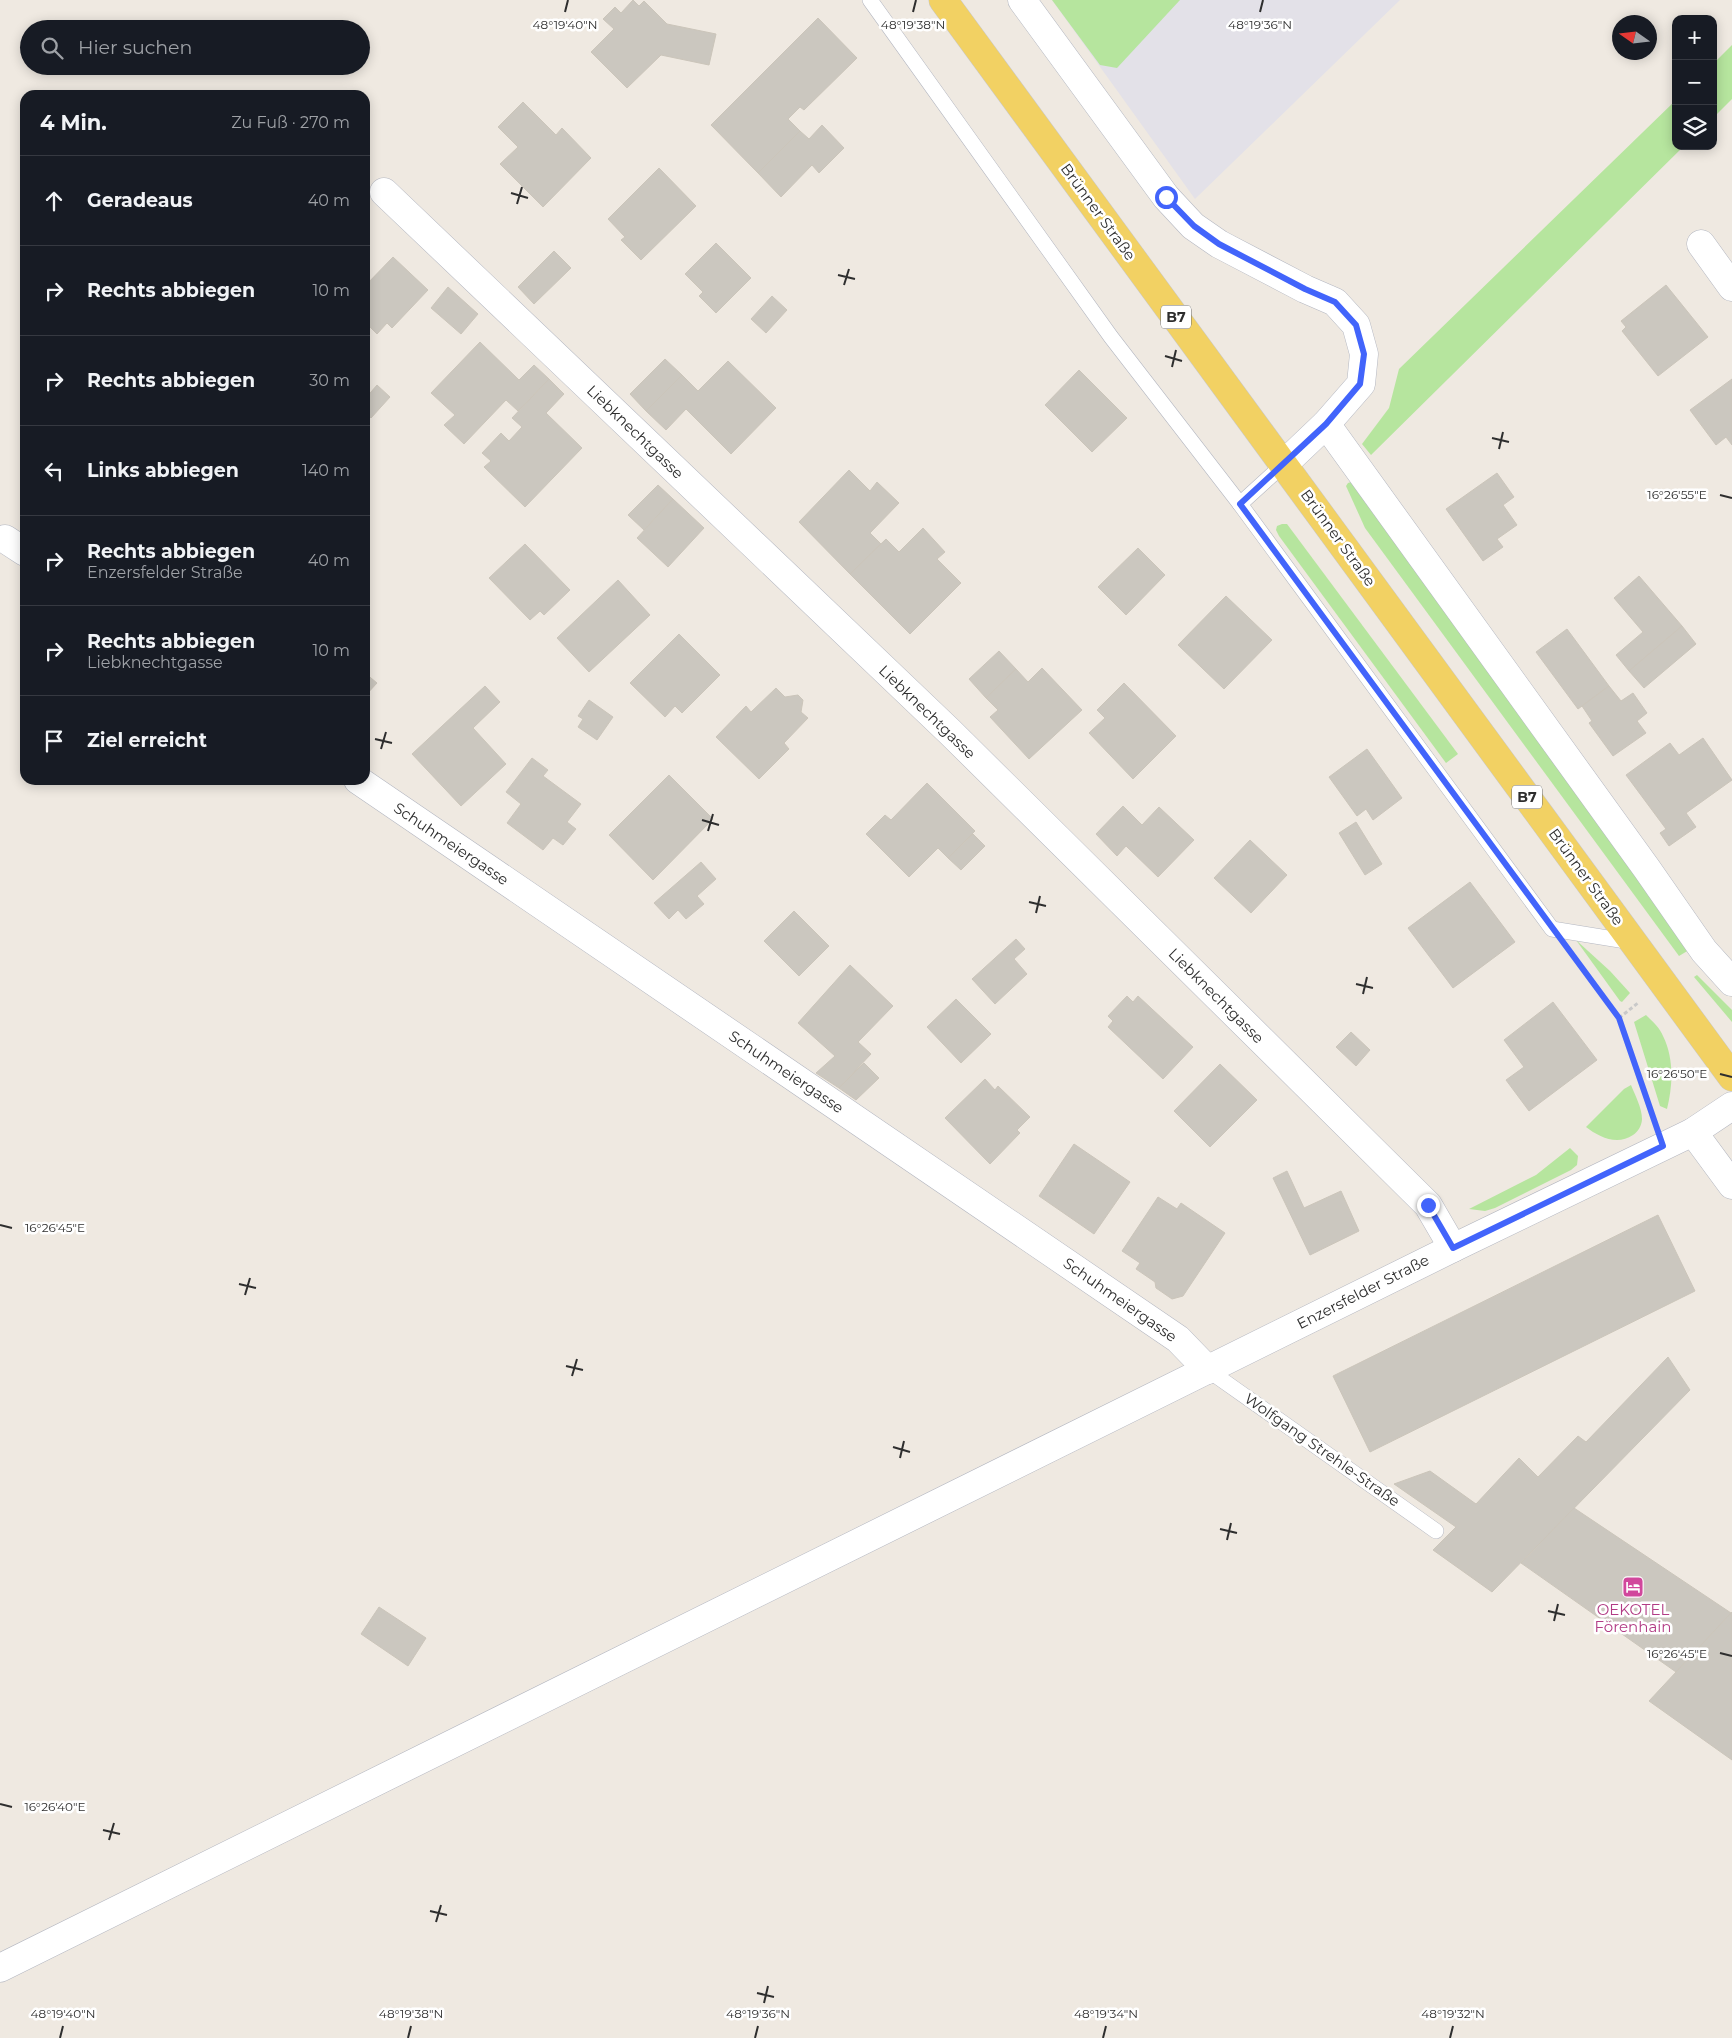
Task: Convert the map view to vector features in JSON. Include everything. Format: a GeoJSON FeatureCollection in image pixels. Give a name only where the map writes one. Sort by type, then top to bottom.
{"type":"FeatureCollection","features":[{"type":"Feature","properties":{"kind":"main road","name":"Brünner Straße"},"geometry":{"type":"LineString","coordinates":[[943,0],[1732,1077]]}},
{"type":"Feature","properties":{"kind":"street"},"geometry":{"type":"LineString","coordinates":[[1022,0],[1166,197],[1194,226],[1219,244],[1305,289],[1335,302],[1356,325],[1364,354],[1360,384],[1326,424],[1284,464]]}},
{"type":"Feature","properties":{"kind":"street","name":"Liebknechtgasse"},"geometry":{"type":"LineString","coordinates":[[384,192],[950,732],[1428,1205],[1453,1248]]}},
{"type":"Feature","properties":{"kind":"street"},"geometry":{"type":"LineString","coordinates":[[1701,244],[1732,287]]}},
{"type":"Feature","properties":{"kind":"street"},"geometry":{"type":"LineString","coordinates":[[1326,424],[1647,869],[1704,952],[1732,982]]}},
{"type":"Feature","properties":{"kind":"street","name":"Schuhmeiergasse"},"geometry":{"type":"LineString","coordinates":[[365,785],[1178,1339],[1208,1370]]}},
{"type":"Feature","properties":{"kind":"street","name":"Enzersfelder Straße"},"geometry":{"type":"LineString","coordinates":[[0,1968],[1453,1248],[1693,1132],[1732,1106]]}},
{"type":"Feature","properties":{"kind":"street"},"geometry":{"type":"LineString","coordinates":[[1693,1132],[1732,1186]]}},
{"type":"Feature","properties":{"kind":"lane"},"geometry":{"type":"LineString","coordinates":[[870,0],[1111,337],[1240,504],[1552,929],[1634,942]]}},
{"type":"Feature","properties":{"kind":"lane"},"geometry":{"type":"LineString","coordinates":[[1240,504],[1284,464]]}},
{"type":"Feature","properties":{"kind":"lane","name":"Wolfgang Strehle-Straße"},"geometry":{"type":"LineString","coordinates":[[1208,1370],[1436,1531]]}},
{"type":"Feature","properties":{"kind":"path"},"geometry":{"type":"LineString","coordinates":[[1552,929],[1619,1018],[1663,1146]]}},
{"type":"Feature","properties":{"kind":"shaded area"},"geometry":{"type":"Polygon","coordinates":[[[1052,0],[1400,0],[1195,199],[1052,0]]]}},
{"type":"Feature","properties":{"kind":"green space"},"geometry":{"type":"Polygon","coordinates":[[[1052,0],[1180,0],[1117,68],[1100,65],[1052,0]]]}},
{"type":"Feature","properties":{"kind":"green space"},"geometry":{"type":"Polygon","coordinates":[[[1732,45],[1732,99],[1717,114],[1717,105],[1717,60],[1732,45]]]}},
{"type":"Feature","properties":{"kind":"green space"},"geometry":{"type":"Polygon","coordinates":[[[1672,104],[1672,150],[1680,150],[1371,455],[1362,444],[1389,408],[1399,369],[1672,104]]]}},
{"type":"Feature","properties":{"kind":"green space"},"geometry":{"type":"Polygon","coordinates":[[[1351,482],[1689,950],[1679,956],[1365,528],[1346,486],[1351,482]]]}},
{"type":"Feature","properties":{"kind":"green space"},"geometry":{"type":"Polygon","coordinates":[[[1287,524],[1458,754],[1446,763],[1279,536],[1276,530],[1277,526],[1287,524]]]}},
{"type":"Feature","properties":{"kind":"green space"},"geometry":{"type":"Polygon","coordinates":[[[1576,940],[1610,971],[1630,993],[1622,1002],[1620,1001],[1576,940]]]}},
{"type":"Feature","properties":{"kind":"green space"},"geometry":{"type":"Polygon","coordinates":[[[1697,975],[1732,1010],[1732,1022],[1694,977],[1697,975]]]}},
{"type":"Feature","properties":{"kind":"green space"},"geometry":{"type":"Polygon","coordinates":[[[1646,1015],[1662,1033],[1667,1044],[1671,1062],[1671,1081],[1667,1109],[1660,1106],[1634,1022],[1646,1015]]]}},
{"type":"Feature","properties":{"kind":"green space"},"geometry":{"type":"Polygon","coordinates":[[[1631,1085],[1642,1115],[1642,1121],[1635,1134],[1621,1140],[1608,1139],[1586,1127],[1624,1089],[1631,1085]]]}},
{"type":"Feature","properties":{"kind":"green space"},"geometry":{"type":"Polygon","coordinates":[[[1570,1148],[1578,1156],[1577,1165],[1571,1170],[1495,1208],[1485,1211],[1469,1209],[1536,1175],[1570,1148]]]}},
{"type":"Feature","properties":{"kind":"building"},"geometry":{"type":"Polygon","coordinates":[[[633,0],[639,6],[644,1],[667,24],[716,34],[709,65],[661,55],[627,88],[591,52],[614,29],[603,19],[615,7],[621,13],[633,0]]]}},
{"type":"Feature","properties":{"kind":"building"},"geometry":{"type":"Polygon","coordinates":[[[818,18],[857,58],[804,110],[800,107],[788,119],[800,131],[758,173],[711,125],[818,18]]]}},
{"type":"Feature","properties":{"kind":"building"},"geometry":{"type":"Polygon","coordinates":[[[523,102],[556,135],[562,128],[591,158],[543,207],[500,164],[518,147],[498,127],[523,102]]]}},
{"type":"Feature","properties":{"kind":"building"},"geometry":{"type":"Polygon","coordinates":[[[822,125],[844,148],[819,173],[812,165],[781,197],[758,173],[800,131],[809,139],[822,125]]]}},
{"type":"Feature","properties":{"kind":"building"},"geometry":{"type":"Polygon","coordinates":[[[659,168],[696,206],[641,260],[621,240],[625,237],[608,219],[659,168]]]}},
{"type":"Feature","properties":{"kind":"building"},"geometry":{"type":"Polygon","coordinates":[[[716,243],[751,278],[716,313],[699,296],[703,292],[685,274],[716,243]]]}},
{"type":"Feature","properties":{"kind":"building"},"geometry":{"type":"Polygon","coordinates":[[[554,251],[571,268],[534,304],[518,287],[554,251]]]}},
{"type":"Feature","properties":{"kind":"building"},"geometry":{"type":"Polygon","coordinates":[[[393,257],[428,290],[392,328],[387,323],[377,334],[370,327],[370,281],[393,257]]]}},
{"type":"Feature","properties":{"kind":"building"},"geometry":{"type":"Polygon","coordinates":[[[1666,285],[1708,337],[1658,376],[1622,331],[1626,327],[1621,321],[1666,285]]]}},
{"type":"Feature","properties":{"kind":"building"},"geometry":{"type":"Polygon","coordinates":[[[448,287],[478,314],[461,334],[431,308],[448,287]]]}},
{"type":"Feature","properties":{"kind":"building"},"geometry":{"type":"Polygon","coordinates":[[[772,296],[787,310],[766,333],[751,319],[772,296]]]}},
{"type":"Feature","properties":{"kind":"building"},"geometry":{"type":"Polygon","coordinates":[[[480,342],[519,380],[534,365],[549,379],[518,411],[506,400],[464,444],[444,425],[455,415],[431,393],[480,342]]]}},
{"type":"Feature","properties":{"kind":"building"},"geometry":{"type":"Polygon","coordinates":[[[665,359],[682,375],[646,411],[630,394],[665,359]]]}},
{"type":"Feature","properties":{"kind":"building"},"geometry":{"type":"Polygon","coordinates":[[[728,361],[776,408],[731,454],[686,409],[666,430],[646,411],[682,375],[698,391],[728,361]]]}},
{"type":"Feature","properties":{"kind":"building"},"geometry":{"type":"Polygon","coordinates":[[[1079,370],[1127,418],[1092,452],[1045,405],[1079,370]]]}},
{"type":"Feature","properties":{"kind":"building"},"geometry":{"type":"Polygon","coordinates":[[[549,379],[564,394],[546,413],[582,448],[525,507],[484,467],[491,461],[482,453],[501,433],[509,441],[522,427],[512,418],[549,379]]]}},
{"type":"Feature","properties":{"kind":"building"},"geometry":{"type":"Polygon","coordinates":[[[1732,379],[1732,445],[1726,437],[1716,445],[1690,410],[1732,379]]]}},
{"type":"Feature","properties":{"kind":"building"},"geometry":{"type":"Polygon","coordinates":[[[377,385],[390,397],[371,418],[370,417],[370,393],[377,385]]]}},
{"type":"Feature","properties":{"kind":"building"},"geometry":{"type":"Polygon","coordinates":[[[849,470],[870,491],[877,482],[899,503],[870,533],[881,544],[850,574],[799,522],[849,470]]]}},
{"type":"Feature","properties":{"kind":"building"},"geometry":{"type":"Polygon","coordinates":[[[1497,473],[1514,497],[1503,505],[1517,525],[1497,539],[1503,547],[1483,561],[1446,509],[1497,473]]]}},
{"type":"Feature","properties":{"kind":"building"},"geometry":{"type":"Polygon","coordinates":[[[658,485],[673,499],[644,530],[628,515],[658,485]]]}},
{"type":"Feature","properties":{"kind":"building"},"geometry":{"type":"Polygon","coordinates":[[[673,499],[704,528],[668,567],[637,538],[673,499]]]}},
{"type":"Feature","properties":{"kind":"building"},"geometry":{"type":"Polygon","coordinates":[[[923,528],[945,552],[937,559],[961,583],[910,634],[850,574],[886,539],[899,552],[923,528]]]}},
{"type":"Feature","properties":{"kind":"building"},"geometry":{"type":"Polygon","coordinates":[[[525,544],[570,590],[544,615],[540,611],[530,620],[489,578],[525,544]]]}},
{"type":"Feature","properties":{"kind":"building"},"geometry":{"type":"Polygon","coordinates":[[[1138,548],[1165,575],[1126,615],[1098,587],[1138,548]]]}},
{"type":"Feature","properties":{"kind":"building"},"geometry":{"type":"Polygon","coordinates":[[[1639,576],[1682,626],[1629,671],[1616,655],[1643,632],[1614,598],[1639,576]]]}},
{"type":"Feature","properties":{"kind":"building"},"geometry":{"type":"Polygon","coordinates":[[[618,580],[650,615],[589,672],[557,638],[618,580]]]}},
{"type":"Feature","properties":{"kind":"building"},"geometry":{"type":"Polygon","coordinates":[[[1226,596],[1272,640],[1224,689],[1178,645],[1226,596]]]}},
{"type":"Feature","properties":{"kind":"building"},"geometry":{"type":"Polygon","coordinates":[[[1682,626],[1696,644],[1644,688],[1629,671],[1682,626]]]}},
{"type":"Feature","properties":{"kind":"building"},"geometry":{"type":"Polygon","coordinates":[[[1567,629],[1609,686],[1578,709],[1536,652],[1567,629]]]}},
{"type":"Feature","properties":{"kind":"building"},"geometry":{"type":"Polygon","coordinates":[[[679,634],[720,675],[682,713],[675,706],[665,717],[630,683],[679,634]]]}},
{"type":"Feature","properties":{"kind":"building"},"geometry":{"type":"Polygon","coordinates":[[[999,651],[1016,669],[986,698],[969,679],[999,651]]]}},
{"type":"Feature","properties":{"kind":"building"},"geometry":{"type":"Polygon","coordinates":[[[1042,668],[1082,710],[1029,759],[990,717],[998,710],[986,698],[1016,669],[1028,682],[1042,668]]]}},
{"type":"Feature","properties":{"kind":"building"},"geometry":{"type":"Polygon","coordinates":[[[370,677],[377,683],[370,691],[370,677]]]}},
{"type":"Feature","properties":{"kind":"building"},"geometry":{"type":"Polygon","coordinates":[[[1124,683],[1176,736],[1133,779],[1089,733],[1105,718],[1097,710],[1124,683]]]}},
{"type":"Feature","properties":{"kind":"building"},"geometry":{"type":"Polygon","coordinates":[[[485,686],[500,702],[473,728],[506,764],[461,806],[412,754],[485,686]]]}},
{"type":"Feature","properties":{"kind":"building"},"geometry":{"type":"Polygon","coordinates":[[[1609,686],[1621,701],[1633,693],[1647,713],[1637,721],[1646,733],[1613,756],[1589,723],[1592,721],[1582,706],[1609,686]]]}},
{"type":"Feature","properties":{"kind":"building"},"geometry":{"type":"Polygon","coordinates":[[[776,688],[785,697],[798,695],[803,700],[801,712],[808,718],[784,743],[789,749],[759,779],[716,737],[746,706],[751,712],[776,688]]]}},
{"type":"Feature","properties":{"kind":"building"},"geometry":{"type":"Polygon","coordinates":[[[589,700],[613,717],[597,740],[578,727],[583,719],[578,716],[589,700]]]}},
{"type":"Feature","properties":{"kind":"building"},"geometry":{"type":"Polygon","coordinates":[[[1703,738],[1732,780],[1686,813],[1696,827],[1669,846],[1660,833],[1666,829],[1626,775],[1670,743],[1679,755],[1703,738]]]}},
{"type":"Feature","properties":{"kind":"building"},"geometry":{"type":"Polygon","coordinates":[[[1367,749],[1402,798],[1373,820],[1366,809],[1357,816],[1329,777],[1367,749]]]}},
{"type":"Feature","properties":{"kind":"building"},"geometry":{"type":"Polygon","coordinates":[[[532,758],[548,770],[543,776],[581,804],[567,822],[576,829],[563,845],[553,838],[543,850],[507,823],[521,804],[506,792],[532,758]]]}},
{"type":"Feature","properties":{"kind":"building"},"geometry":{"type":"Polygon","coordinates":[[[669,775],[713,819],[653,880],[609,835],[669,775]]]}},
{"type":"Feature","properties":{"kind":"building"},"geometry":{"type":"Polygon","coordinates":[[[927,783],[975,831],[948,858],[938,848],[909,877],[866,834],[885,815],[891,820],[927,783]]]}},
{"type":"Feature","properties":{"kind":"building"},"geometry":{"type":"Polygon","coordinates":[[[1123,806],[1142,825],[1159,807],[1194,840],[1158,877],[1126,846],[1117,856],[1096,834],[1123,806]]]}},
{"type":"Feature","properties":{"kind":"building"},"geometry":{"type":"Polygon","coordinates":[[[1356,822],[1382,864],[1365,875],[1339,833],[1356,822]]]}},
{"type":"Feature","properties":{"kind":"building"},"geometry":{"type":"Polygon","coordinates":[[[973,834],[985,846],[961,870],[948,858],[973,834]]]}},
{"type":"Feature","properties":{"kind":"building"},"geometry":{"type":"Polygon","coordinates":[[[1250,840],[1287,875],[1251,913],[1214,878],[1250,840]]]}},
{"type":"Feature","properties":{"kind":"building"},"geometry":{"type":"Polygon","coordinates":[[[701,862],[716,879],[697,896],[704,904],[686,919],[678,910],[669,919],[654,903],[701,862]]]}},
{"type":"Feature","properties":{"kind":"building"},"geometry":{"type":"Polygon","coordinates":[[[1470,882],[1515,942],[1453,988],[1408,928],[1470,882]]]}},
{"type":"Feature","properties":{"kind":"building"},"geometry":{"type":"Polygon","coordinates":[[[794,911],[829,946],[799,976],[764,941],[794,911]]]}},
{"type":"Feature","properties":{"kind":"building"},"geometry":{"type":"Polygon","coordinates":[[[1016,939],[1025,949],[1014,959],[1027,974],[995,1004],[972,979],[1016,939]]]}},
{"type":"Feature","properties":{"kind":"building"},"geometry":{"type":"Polygon","coordinates":[[[850,965],[893,1006],[858,1042],[871,1054],[839,1088],[816,1073],[835,1056],[798,1023],[850,965]]]}},
{"type":"Feature","properties":{"kind":"building"},"geometry":{"type":"Polygon","coordinates":[[[1127,996],[1133,1002],[1138,996],[1193,1047],[1163,1079],[1108,1027],[1113,1021],[1108,1016],[1127,996]]]}},
{"type":"Feature","properties":{"kind":"building"},"geometry":{"type":"Polygon","coordinates":[[[956,999],[991,1034],[961,1063],[927,1027],[956,999]]]}},
{"type":"Feature","properties":{"kind":"building"},"geometry":{"type":"Polygon","coordinates":[[[1553,1002],[1597,1060],[1529,1111],[1506,1080],[1524,1067],[1504,1040],[1553,1002]]]}},
{"type":"Feature","properties":{"kind":"building"},"geometry":{"type":"Polygon","coordinates":[[[1351,1032],[1370,1050],[1356,1066],[1336,1047],[1351,1032]]]}},
{"type":"Feature","properties":{"kind":"building"},"geometry":{"type":"Polygon","coordinates":[[[864,1063],[879,1078],[856,1100],[839,1088],[864,1063]]]}},
{"type":"Feature","properties":{"kind":"building"},"geometry":{"type":"Polygon","coordinates":[[[1220,1064],[1257,1100],[1210,1147],[1174,1111],[1220,1064]]]}},
{"type":"Feature","properties":{"kind":"building"},"geometry":{"type":"Polygon","coordinates":[[[985,1079],[995,1090],[998,1086],[1030,1117],[1017,1130],[1020,1133],[990,1164],[945,1118],[985,1079]]]}},
{"type":"Feature","properties":{"kind":"building"},"geometry":{"type":"Polygon","coordinates":[[[1074,1144],[1130,1182],[1094,1234],[1039,1196],[1074,1144]]]}},
{"type":"Feature","properties":{"kind":"building"},"geometry":{"type":"Polygon","coordinates":[[[1287,1171],[1304,1208],[1341,1191],[1359,1231],[1310,1255],[1273,1178],[1287,1171]]]}},
{"type":"Feature","properties":{"kind":"building"},"geometry":{"type":"Polygon","coordinates":[[[1158,1197],[1177,1209],[1181,1203],[1225,1233],[1183,1296],[1172,1299],[1156,1288],[1155,1282],[1136,1269],[1140,1263],[1122,1251],[1158,1197]]]}},
{"type":"Feature","properties":{"kind":"building"},"geometry":{"type":"Polygon","coordinates":[[[1658,1215],[1695,1291],[1370,1452],[1333,1376],[1658,1215]]]}},
{"type":"Feature","properties":{"kind":"building"},"geometry":{"type":"Polygon","coordinates":[[[1668,1357],[1690,1390],[1492,1592],[1433,1550],[1456,1527],[1394,1484],[1430,1471],[1476,1504],[1519,1458],[1538,1477],[1578,1436],[1586,1442],[1668,1357]]]}},
{"type":"Feature","properties":{"kind":"building"},"geometry":{"type":"Polygon","coordinates":[[[1574,1508],[1731,1613],[1676,1672],[1521,1563],[1574,1508]]]}},
{"type":"Feature","properties":{"kind":"building"},"geometry":{"type":"Polygon","coordinates":[[[379,1607],[426,1638],[408,1666],[361,1634],[379,1607]]]}},
{"type":"Feature","properties":{"kind":"building"},"geometry":{"type":"Polygon","coordinates":[[[1732,1612],[1732,1760],[1649,1701],[1732,1612]]]}},
{"type":"Feature","properties":{"kind":"place","name":"OEKOTEL Förenhain"},"geometry":{"type":"Point","coordinates":[1633,1587]}},
{"type":"Feature","properties":{"kind":"route"},"geometry":{"type":"LineString","coordinates":[[1166,197],[1194,226],[1219,244],[1305,289],[1335,302],[1356,325],[1364,354],[1360,384],[1326,424],[1240,504],[1457,801],[1619,1018],[1663,1146],[1453,1248],[1428,1205]]}}]}
